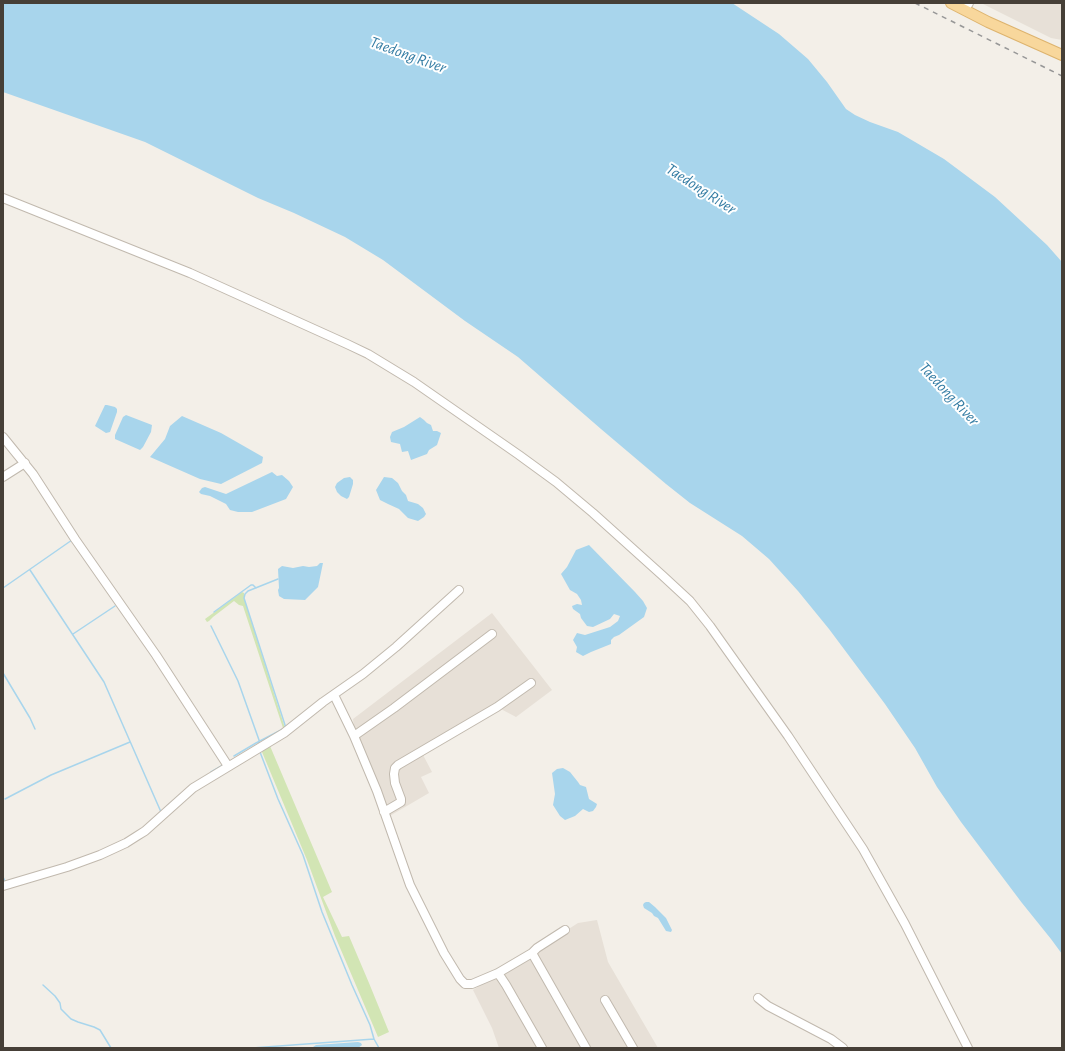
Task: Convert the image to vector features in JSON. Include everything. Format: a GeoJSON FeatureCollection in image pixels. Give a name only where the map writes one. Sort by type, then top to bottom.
{"type":"FeatureCollection","features":[{"type":"Feature","properties":{"kind":"main road"},"geometry":{"type":"LineString","coordinates":[[951,3],[967,7],[988,22],[1062,55]]}},
{"type":"Feature","properties":{"kind":"street"},"geometry":{"type":"LineString","coordinates":[[3,198],[190,274],[368,354],[414,382],[520,455],[556,482],[593,513],[690,601],[710,626],[788,736],[863,849],[905,924],[968,1048]]}},
{"type":"Feature","properties":{"kind":"street"},"geometry":{"type":"LineString","coordinates":[[3,437],[25,463],[75,539],[156,654],[228,766]]}},
{"type":"Feature","properties":{"kind":"street"},"geometry":{"type":"LineString","coordinates":[[3,477],[25,463]]}},
{"type":"Feature","properties":{"kind":"street"},"geometry":{"type":"LineString","coordinates":[[3,886],[67,867],[100,855],[126,843],[145,831],[193,788],[284,733],[334,694],[364,674],[459,590]]}},
{"type":"Feature","properties":{"kind":"street"},"geometry":{"type":"LineString","coordinates":[[354,736],[492,634]]}},
{"type":"Feature","properties":{"kind":"street"},"geometry":{"type":"LineString","coordinates":[[384,812],[401,802],[394,774],[395,768],[398,765],[497,707],[531,683]]}},
{"type":"Feature","properties":{"kind":"street"},"geometry":{"type":"LineString","coordinates":[[334,694],[354,736],[377,791],[410,885],[444,953],[465,984],[472,984],[498,973],[532,953],[537,948],[565,930]]}},
{"type":"Feature","properties":{"kind":"street"},"geometry":{"type":"LineString","coordinates":[[532,953],[586,1048]]}},
{"type":"Feature","properties":{"kind":"street"},"geometry":{"type":"LineString","coordinates":[[498,973],[542,1048]]}},
{"type":"Feature","properties":{"kind":"street"},"geometry":{"type":"LineString","coordinates":[[758,998],[768,1006],[831,1039],[843,1048]]}},
{"type":"Feature","properties":{"kind":"street"},"geometry":{"type":"LineString","coordinates":[[605,1000],[633,1048]]}},
{"type":"Feature","properties":{"kind":"shaded area"},"geometry":{"type":"Polygon","coordinates":[[[981,3],[1062,3],[1062,40],[1051,38],[981,3]]]}},
{"type":"Feature","properties":{"kind":"shaded area"},"geometry":{"type":"Polygon","coordinates":[[[492,613],[552,690],[516,717],[499,708],[422,753],[432,772],[421,777],[429,793],[388,817],[355,737],[353,719],[492,613]]]}},
{"type":"Feature","properties":{"kind":"shaded area"},"geometry":{"type":"Polygon","coordinates":[[[597,920],[608,962],[658,1048],[499,1048],[492,1028],[473,990],[578,923],[597,920]]]}},
{"type":"Feature","properties":{"kind":"green space"},"geometry":{"type":"Polygon","coordinates":[[[242,592],[244,593],[244,598],[285,728],[283,728],[243,606],[234,601],[209,621],[207,622],[205,619],[242,592]]]}},
{"type":"Feature","properties":{"kind":"green space"},"geometry":{"type":"Polygon","coordinates":[[[270,746],[332,892],[323,897],[342,937],[349,936],[389,1032],[378,1037],[335,936],[307,860],[262,752],[270,746]]]}},
{"type":"Feature","properties":{"kind":"water","name":"Taedong River"},"geometry":{"type":"Polygon","coordinates":[[[3,3],[732,3],[779,34],[808,59],[827,82],[846,109],[870,122],[898,132],[944,159],[995,197],[1047,245],[1062,262],[1062,954],[961,822],[937,787],[915,748],[885,704],[829,629],[769,559],[742,536],[690,503],[666,484],[518,357],[465,321],[383,260],[345,237],[258,198],[145,142],[3,92],[3,3]]]}},
{"type":"Feature","properties":{"kind":"water"},"geometry":{"type":"Polygon","coordinates":[[[105,405],[115,407],[117,409],[110,432],[106,433],[95,426],[105,405]]]}},
{"type":"Feature","properties":{"kind":"water"},"geometry":{"type":"Polygon","coordinates":[[[126,415],[152,425],[151,432],[140,450],[115,439],[115,435],[123,417],[126,415]]]}},
{"type":"Feature","properties":{"kind":"water"},"geometry":{"type":"Polygon","coordinates":[[[182,416],[221,433],[263,457],[262,463],[221,484],[200,479],[150,457],[165,439],[170,426],[182,416]]]}},
{"type":"Feature","properties":{"kind":"water"},"geometry":{"type":"Polygon","coordinates":[[[420,417],[431,425],[433,431],[441,433],[437,445],[429,450],[427,454],[411,460],[408,451],[402,452],[400,444],[391,442],[390,437],[392,432],[404,427],[420,417]]]}},
{"type":"Feature","properties":{"kind":"water"},"geometry":{"type":"Polygon","coordinates":[[[272,472],[277,476],[282,475],[293,487],[286,499],[252,512],[238,512],[230,510],[226,504],[199,492],[205,487],[226,494],[272,472]]]}},
{"type":"Feature","properties":{"kind":"water"},"geometry":{"type":"Polygon","coordinates":[[[350,477],[353,480],[353,484],[347,499],[337,492],[335,487],[337,483],[344,478],[350,477]]]}},
{"type":"Feature","properties":{"kind":"water"},"geometry":{"type":"Polygon","coordinates":[[[384,477],[392,478],[398,483],[408,501],[418,504],[423,508],[426,514],[424,517],[418,521],[408,518],[399,509],[380,500],[376,490],[384,477]]]}},
{"type":"Feature","properties":{"kind":"water"},"geometry":{"type":"Polygon","coordinates":[[[589,545],[635,592],[647,608],[644,617],[614,637],[611,640],[611,644],[583,656],[576,652],[577,647],[573,640],[577,633],[585,635],[610,627],[618,621],[620,616],[614,614],[610,619],[593,627],[587,626],[580,614],[573,609],[572,606],[577,604],[582,605],[581,600],[577,594],[570,590],[561,574],[567,567],[576,550],[589,545]]]}},
{"type":"Feature","properties":{"kind":"water"},"geometry":{"type":"Polygon","coordinates":[[[320,563],[323,563],[318,587],[305,600],[284,599],[279,596],[278,569],[282,566],[293,568],[317,566],[320,563]]]}},
{"type":"Feature","properties":{"kind":"water"},"geometry":{"type":"Polygon","coordinates":[[[563,768],[570,772],[580,785],[586,787],[589,799],[597,804],[593,811],[589,812],[583,809],[575,816],[565,820],[560,816],[553,805],[555,794],[552,773],[557,769],[563,768]]]}},
{"type":"Feature","properties":{"kind":"water"},"geometry":{"type":"Polygon","coordinates":[[[646,902],[649,902],[666,918],[672,930],[671,932],[666,931],[658,918],[644,908],[643,905],[646,902]]]}},
{"type":"Feature","properties":{"kind":"water"},"geometry":{"type":"Polygon","coordinates":[[[358,1042],[362,1045],[358,1048],[313,1047],[316,1045],[358,1042]]]}},
{"type":"Feature","properties":{"kind":"waterway"},"geometry":{"type":"LineString","coordinates":[[3,588],[72,540]]}},
{"type":"Feature","properties":{"kind":"waterway"},"geometry":{"type":"LineString","coordinates":[[30,570],[104,682],[161,812]]}},
{"type":"Feature","properties":{"kind":"waterway"},"geometry":{"type":"LineString","coordinates":[[278,579],[248,591],[244,598],[285,729]]}},
{"type":"Feature","properties":{"kind":"waterway"},"geometry":{"type":"LineString","coordinates":[[214,612],[251,585],[256,588]]}},
{"type":"Feature","properties":{"kind":"waterway"},"geometry":{"type":"LineString","coordinates":[[73,634],[115,606]]}},
{"type":"Feature","properties":{"kind":"waterway"},"geometry":{"type":"LineString","coordinates":[[211,626],[238,681],[259,740],[259,744]]}},
{"type":"Feature","properties":{"kind":"waterway"},"geometry":{"type":"LineString","coordinates":[[3,673],[35,729]]}},
{"type":"Feature","properties":{"kind":"waterway"},"geometry":{"type":"LineString","coordinates":[[234,756],[283,729]]}},
{"type":"Feature","properties":{"kind":"waterway"},"geometry":{"type":"LineString","coordinates":[[5,799],[51,775],[130,742]]}},
{"type":"Feature","properties":{"kind":"waterway"},"geometry":{"type":"LineString","coordinates":[[260,752],[278,799],[303,855],[322,912],[370,1025],[374,1039]]}},
{"type":"Feature","properties":{"kind":"waterway"},"geometry":{"type":"LineString","coordinates":[[211,772],[223,765]]}},
{"type":"Feature","properties":{"kind":"waterway"},"geometry":{"type":"LineString","coordinates":[[165,808],[177,797]]}},
{"type":"Feature","properties":{"kind":"waterway"},"geometry":{"type":"LineString","coordinates":[[3,877],[5,881]]}},
{"type":"Feature","properties":{"kind":"waterway"},"geometry":{"type":"LineString","coordinates":[[43,985],[55,996],[60,1003],[61,1009],[71,1019],[100,1030],[111,1048]]}},
{"type":"Feature","properties":{"kind":"waterway"},"geometry":{"type":"LineString","coordinates":[[252,1048],[374,1039],[379,1048]]}},
{"type":"Feature","properties":{"kind":"railway"},"geometry":{"type":"LineString","coordinates":[[915,3],[1062,76]]}}]}
